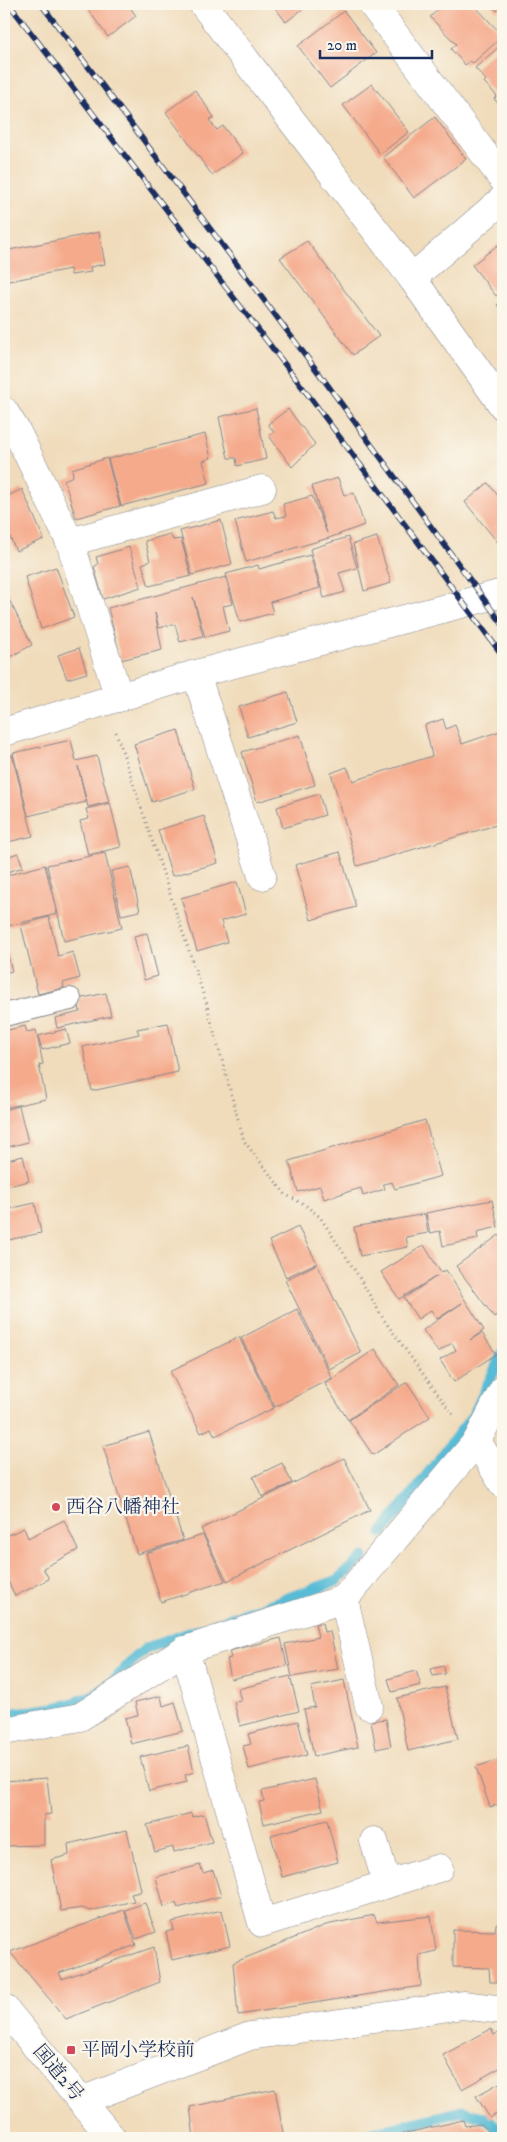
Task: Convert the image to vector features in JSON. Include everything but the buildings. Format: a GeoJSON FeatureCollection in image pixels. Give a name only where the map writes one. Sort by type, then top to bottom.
{"type":"FeatureCollection","features":[{"type":"Feature","properties":{"kind":"main road"},"geometry":{"type":"LineString","coordinates":[[203,4],[412,278],[503,406]]}},
{"type":"Feature","properties":{"kind":"main road"},"geometry":{"type":"LineString","coordinates":[[383,8],[503,179]]}},
{"type":"Feature","properties":{"kind":"main road"},"geometry":{"type":"LineString","coordinates":[[412,278],[503,200]]}},
{"type":"Feature","properties":{"kind":"main road"},"geometry":{"type":"LineString","coordinates":[[4,411],[17,432],[70,542],[112,699]]}},
{"type":"Feature","properties":{"kind":"main road"},"geometry":{"type":"LineString","coordinates":[[70,542],[262,489]]}},
{"type":"Feature","properties":{"kind":"main road"},"geometry":{"type":"LineString","coordinates":[[4,732],[196,674],[503,593]]}},
{"type":"Feature","properties":{"kind":"main road"},"geometry":{"type":"LineString","coordinates":[[196,674],[262,876]]}},
{"type":"Feature","properties":{"kind":"main road"},"geometry":{"type":"LineString","coordinates":[[4,1731],[80,1717],[185,1650],[344,1599],[477,1441],[503,1390]]}},
{"type":"Feature","properties":{"kind":"main road"},"geometry":{"type":"LineString","coordinates":[[477,1441],[503,1484]]}},
{"type":"Feature","properties":{"kind":"main road"},"geometry":{"type":"LineString","coordinates":[[344,1599],[368,1706]]}},
{"type":"Feature","properties":{"kind":"main road"},"geometry":{"type":"LineString","coordinates":[[185,1650],[262,1923],[439,1868]]}},
{"type":"Feature","properties":{"kind":"main road"},"geometry":{"type":"LineString","coordinates":[[374,1841],[387,1884]]}},
{"type":"Feature","properties":{"kind":"main road"},"geometry":{"type":"LineString","coordinates":[[81,2101],[250,2036],[463,2005],[503,2010]]}},
{"type":"Feature","properties":{"kind":"main road","name":"国道2号"},"geometry":{"type":"LineString","coordinates":[[4,2008],[112,2138]]}},
{"type":"Feature","properties":{"kind":"lane"},"geometry":{"type":"LineString","coordinates":[[4,1015],[70,999]]}},
{"type":"Feature","properties":{"kind":"path"},"geometry":{"type":"LineString","coordinates":[[112,699],[206,1002],[244,1141],[286,1195],[304,1204],[320,1217],[356,1272],[384,1320],[446,1408],[477,1441]]}},
{"type":"Feature","properties":{"kind":"waterway"},"geometry":{"type":"LineString","coordinates":[[382,1533],[474,1414],[503,1352]]}},
{"type":"Feature","properties":{"kind":"waterway"},"geometry":{"type":"LineString","coordinates":[[4,1714],[43,1710],[69,1704],[94,1695],[105,1688],[147,1648],[336,1581],[363,1557]]}},
{"type":"Feature","properties":{"kind":"waterway"},"geometry":{"type":"LineString","coordinates":[[353,2138],[462,2111],[488,2119],[503,2134]]}},
{"type":"Feature","properties":{"kind":"railway"},"geometry":{"type":"LineString","coordinates":[[9,4],[309,396],[503,656]]}},
{"type":"Feature","properties":{"kind":"railway"},"geometry":{"type":"LineString","coordinates":[[41,4],[324,380],[503,625]]}},
{"type":"Feature","properties":{"kind":"place","name":"西谷八幡神社"},"geometry":{"type":"Point","coordinates":[56,1507]}},
{"type":"Feature","properties":{"kind":"place","name":"平岡小学校前"},"geometry":{"type":"Point","coordinates":[71,2050]}}]}
